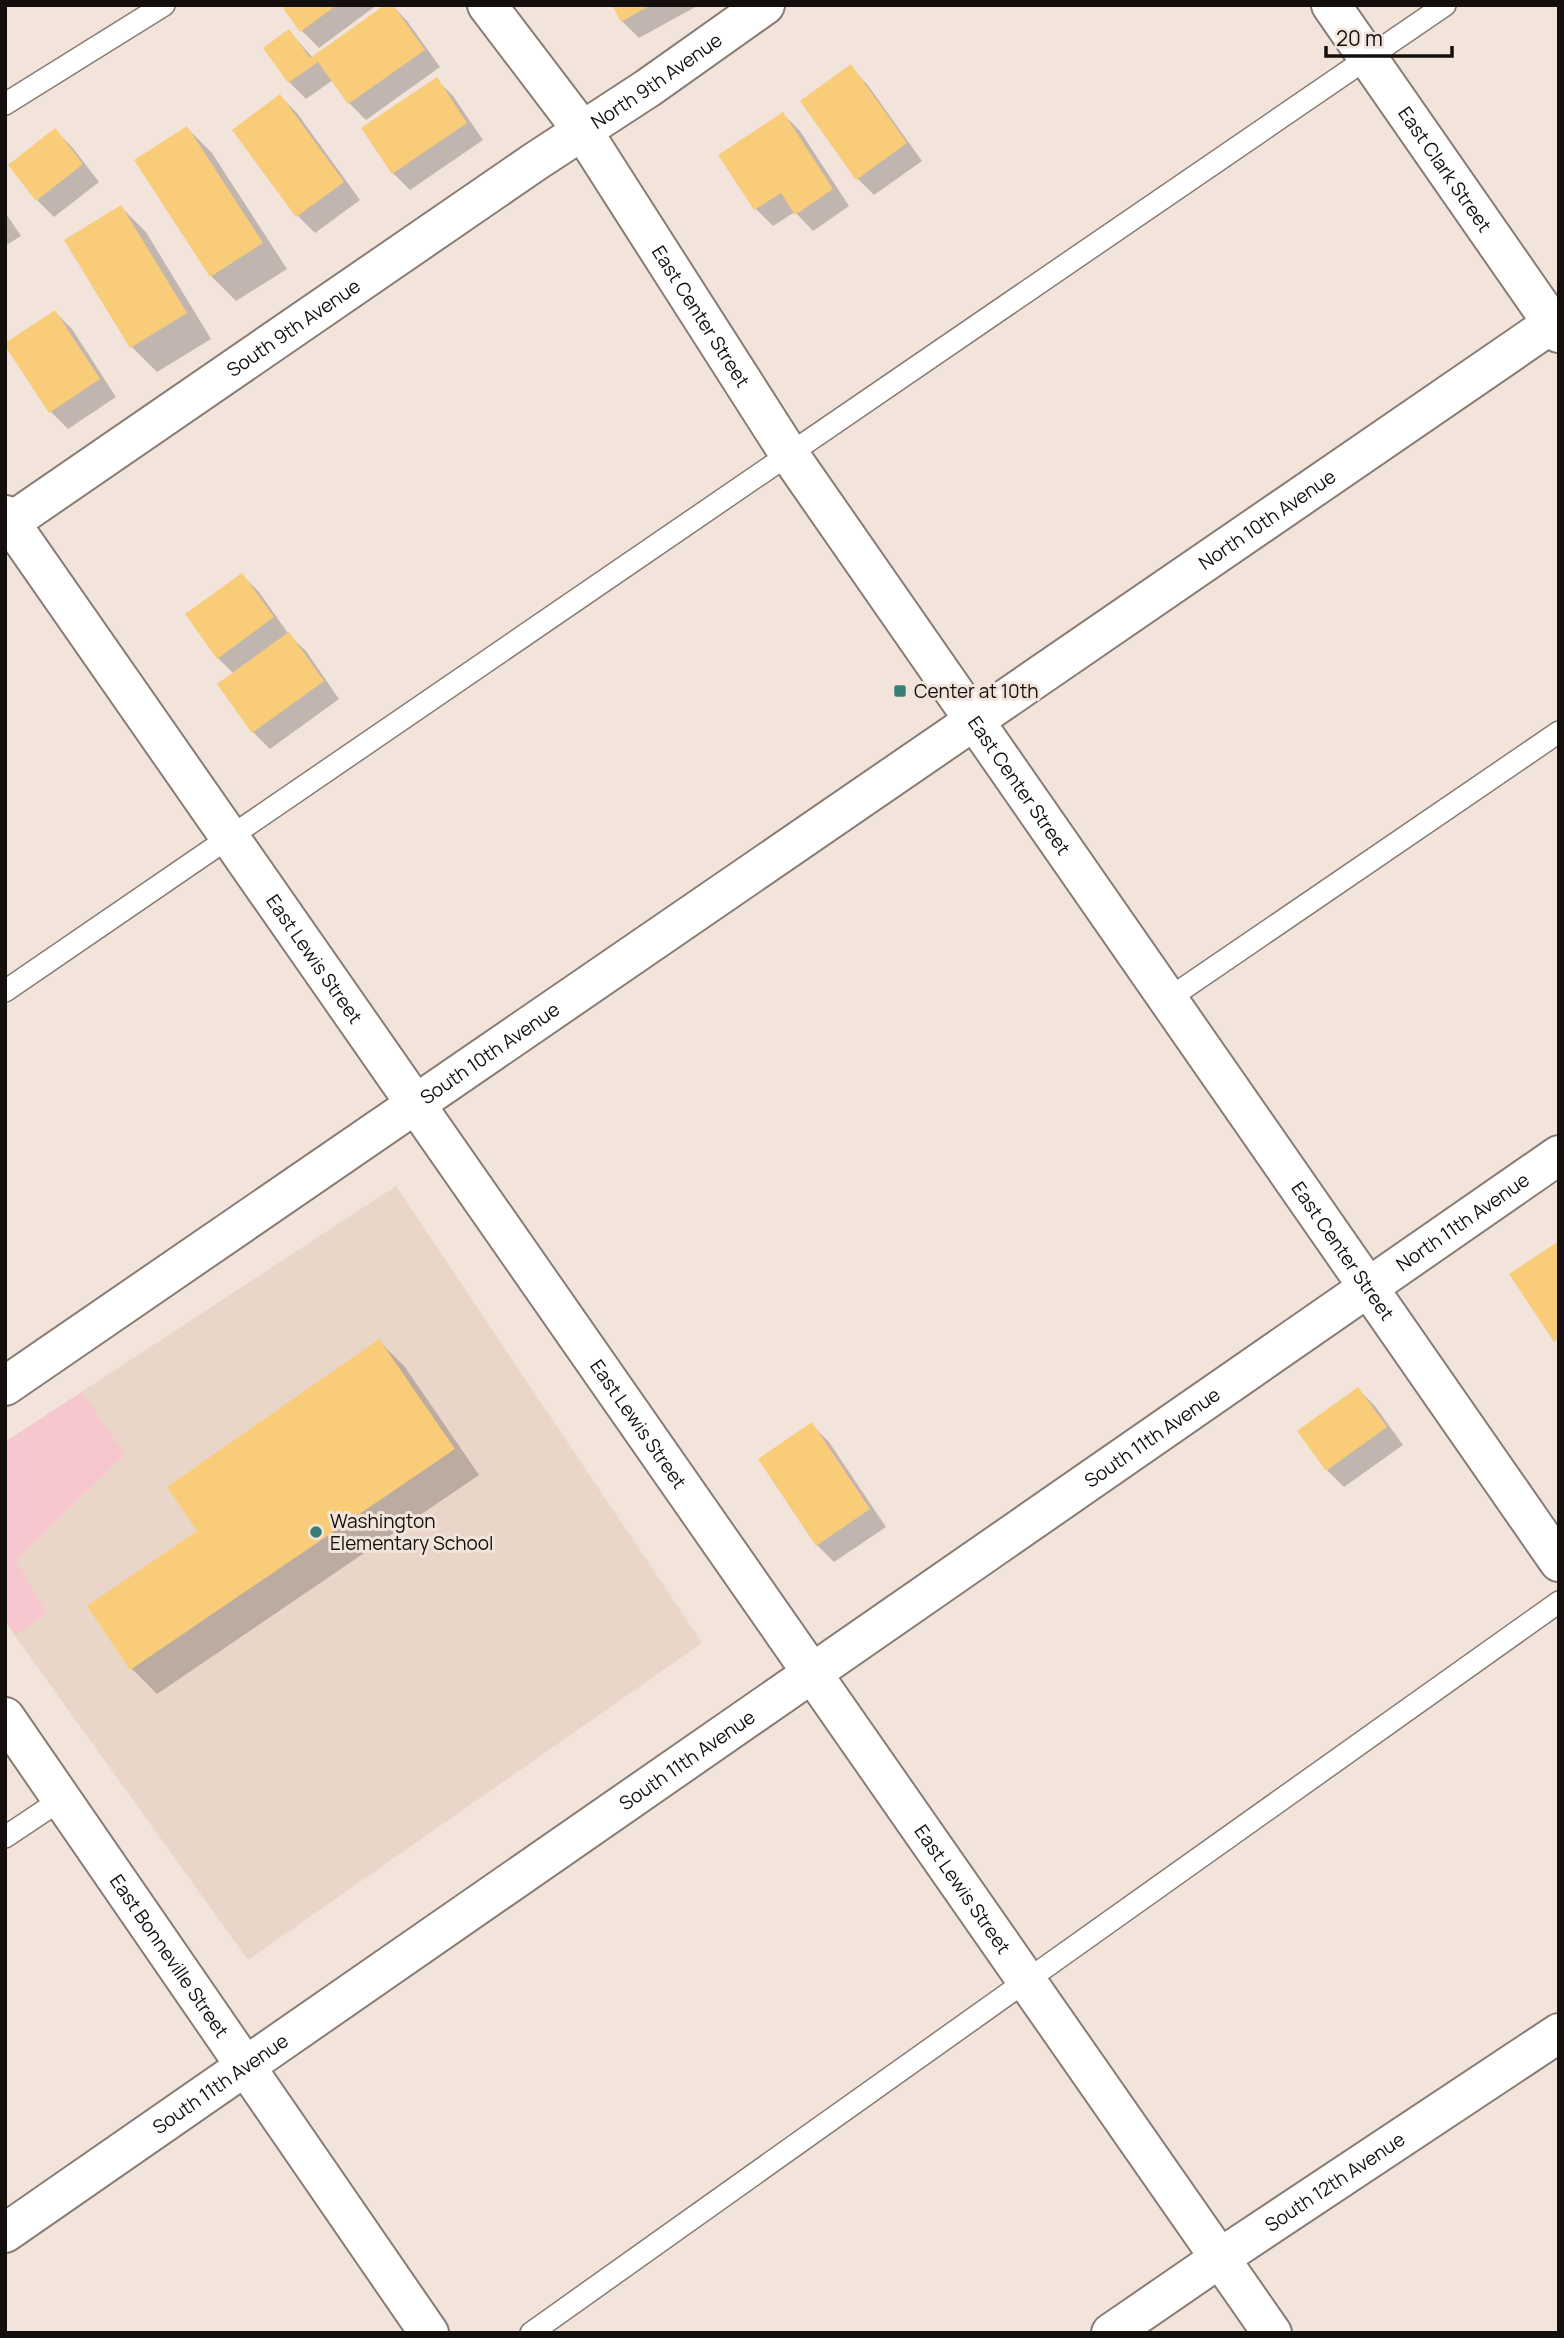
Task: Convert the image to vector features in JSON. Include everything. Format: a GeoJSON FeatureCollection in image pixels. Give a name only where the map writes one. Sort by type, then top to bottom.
{"type":"FeatureCollection","features":[{"type":"Feature","properties":{"kind":"street","name":"East Center Street"},"geometry":{"type":"LineString","coordinates":[[487,5],[582,130],[789,454],[1559,1562]]}},
{"type":"Feature","properties":{"kind":"street","name":"North 9th Avenue"},"geometry":{"type":"LineString","coordinates":[[582,130],[648,88],[765,5]]}},
{"type":"Feature","properties":{"kind":"street","name":"East Clark Street"},"geometry":{"type":"LineString","coordinates":[[1331,5],[1557,326]]}},
{"type":"Feature","properties":{"kind":"street","name":"South 9th Avenue"},"geometry":{"type":"LineString","coordinates":[[7,521],[582,130]]}},
{"type":"Feature","properties":{"kind":"street","name":"North 10th Avenue"},"geometry":{"type":"LineString","coordinates":[[975,721],[1557,326]]}},
{"type":"Feature","properties":{"kind":"street","name":"East Lewis Street"},"geometry":{"type":"LineString","coordinates":[[7,521],[1272,2333]]}},
{"type":"Feature","properties":{"kind":"street","name":"South 10th Avenue"},"geometry":{"type":"LineString","coordinates":[[5,1386],[975,721]]}},
{"type":"Feature","properties":{"kind":"street","name":"North 11th Avenue"},"geometry":{"type":"LineString","coordinates":[[1368,1286],[1559,1155]]}},
{"type":"Feature","properties":{"kind":"street","name":"South 11th Avenue"},"geometry":{"type":"LineString","coordinates":[[5,2233],[1368,1286]]}},
{"type":"Feature","properties":{"kind":"street","name":"East Bonneville Street"},"geometry":{"type":"LineString","coordinates":[[5,1717],[429,2333]]}},
{"type":"Feature","properties":{"kind":"street","name":"South 12th Avenue"},"geometry":{"type":"LineString","coordinates":[[1111,2333],[1559,2033]]}},
{"type":"Feature","properties":{"kind":"lane"},"geometry":{"type":"LineString","coordinates":[[5,104],[164,5]]}},
{"type":"Feature","properties":{"kind":"lane"},"geometry":{"type":"LineString","coordinates":[[5,991],[1446,5]]}},
{"type":"Feature","properties":{"kind":"lane"},"geometry":{"type":"LineString","coordinates":[[1168,999],[1559,732]]}},
{"type":"Feature","properties":{"kind":"lane"},"geometry":{"type":"LineString","coordinates":[[531,2333],[1559,1602]]}},
{"type":"Feature","properties":{"kind":"lane"},"geometry":{"type":"LineString","coordinates":[[5,1837],[62,1799]]}},
{"type":"Feature","properties":{"kind":"shaded area","name":"Washington Elementary School"},"geometry":{"type":"Polygon","coordinates":[[[396,1186],[702,1643],[248,1960],[5,1622],[5,1442],[396,1186]]]}},
{"type":"Feature","properties":{"kind":"shaded area"},"geometry":{"type":"Polygon","coordinates":[[[82,1392],[125,1454],[16,1561],[47,1614],[15,1635],[5,1622],[5,1442],[82,1392]]]}},
{"type":"Feature","properties":{"kind":"building"},"geometry":{"type":"Polygon","coordinates":[[[281,5],[337,5],[300,32],[281,5]]]}},
{"type":"Feature","properties":{"kind":"building"},"geometry":{"type":"Polygon","coordinates":[[[385,5],[393,5],[425,50],[348,104],[318,62],[288,83],[263,48],[289,29],[310,58],[385,5]]]}},
{"type":"Feature","properties":{"kind":"building"},"geometry":{"type":"Polygon","coordinates":[[[612,5],[651,5],[621,22],[612,5]]]}},
{"type":"Feature","properties":{"kind":"building"},"geometry":{"type":"Polygon","coordinates":[[[851,64],[907,143],[856,180],[800,101],[851,64]]]}},
{"type":"Feature","properties":{"kind":"building"},"geometry":{"type":"Polygon","coordinates":[[[437,77],[467,123],[392,174],[361,128],[437,77]]]}},
{"type":"Feature","properties":{"kind":"building"},"geometry":{"type":"Polygon","coordinates":[[[280,94],[344,182],[296,217],[232,130],[280,94]]]}},
{"type":"Feature","properties":{"kind":"building"},"geometry":{"type":"Polygon","coordinates":[[[783,112],[833,189],[795,215],[781,193],[754,210],[718,155],[783,112]]]}},
{"type":"Feature","properties":{"kind":"building"},"geometry":{"type":"Polygon","coordinates":[[[187,126],[263,243],[210,277],[134,160],[187,126]]]}},
{"type":"Feature","properties":{"kind":"building"},"geometry":{"type":"Polygon","coordinates":[[[55,128],[83,164],[36,201],[8,165],[55,128]]]}},
{"type":"Feature","properties":{"kind":"building"},"geometry":{"type":"Polygon","coordinates":[[[121,205],[187,313],[130,348],[64,240],[121,205]]]}},
{"type":"Feature","properties":{"kind":"building"},"geometry":{"type":"Polygon","coordinates":[[[55,310],[100,379],[49,413],[5,343],[55,310]]]}},
{"type":"Feature","properties":{"kind":"building"},"geometry":{"type":"Polygon","coordinates":[[[242,573],[274,617],[217,659],[185,614],[242,573]]]}},
{"type":"Feature","properties":{"kind":"building"},"geometry":{"type":"Polygon","coordinates":[[[289,632],[324,681],[252,733],[217,684],[289,632]]]}},
{"type":"Feature","properties":{"kind":"building"},"geometry":{"type":"Polygon","coordinates":[[[1559,1241],[1559,1338],[1554,1342],[1509,1274],[1559,1241]]]}},
{"type":"Feature","properties":{"kind":"building","name":"Washington Elementary School"},"geometry":{"type":"Polygon","coordinates":[[[379,1339],[455,1449],[130,1670],[87,1606],[197,1531],[167,1487],[379,1339]]]}},
{"type":"Feature","properties":{"kind":"building"},"geometry":{"type":"Polygon","coordinates":[[[1358,1387],[1387,1427],[1326,1471],[1297,1431],[1358,1387]]]}},
{"type":"Feature","properties":{"kind":"building"},"geometry":{"type":"Polygon","coordinates":[[[812,1422],[870,1509],[816,1546],[758,1459],[812,1422]]]}},
{"type":"Feature","properties":{"kind":"place","name":"Center at 10th"},"geometry":{"type":"Point","coordinates":[900,691]}},
{"type":"Feature","properties":{"kind":"place","name":"Washington Elementary School"},"geometry":{"type":"Point","coordinates":[316,1532]}}]}
